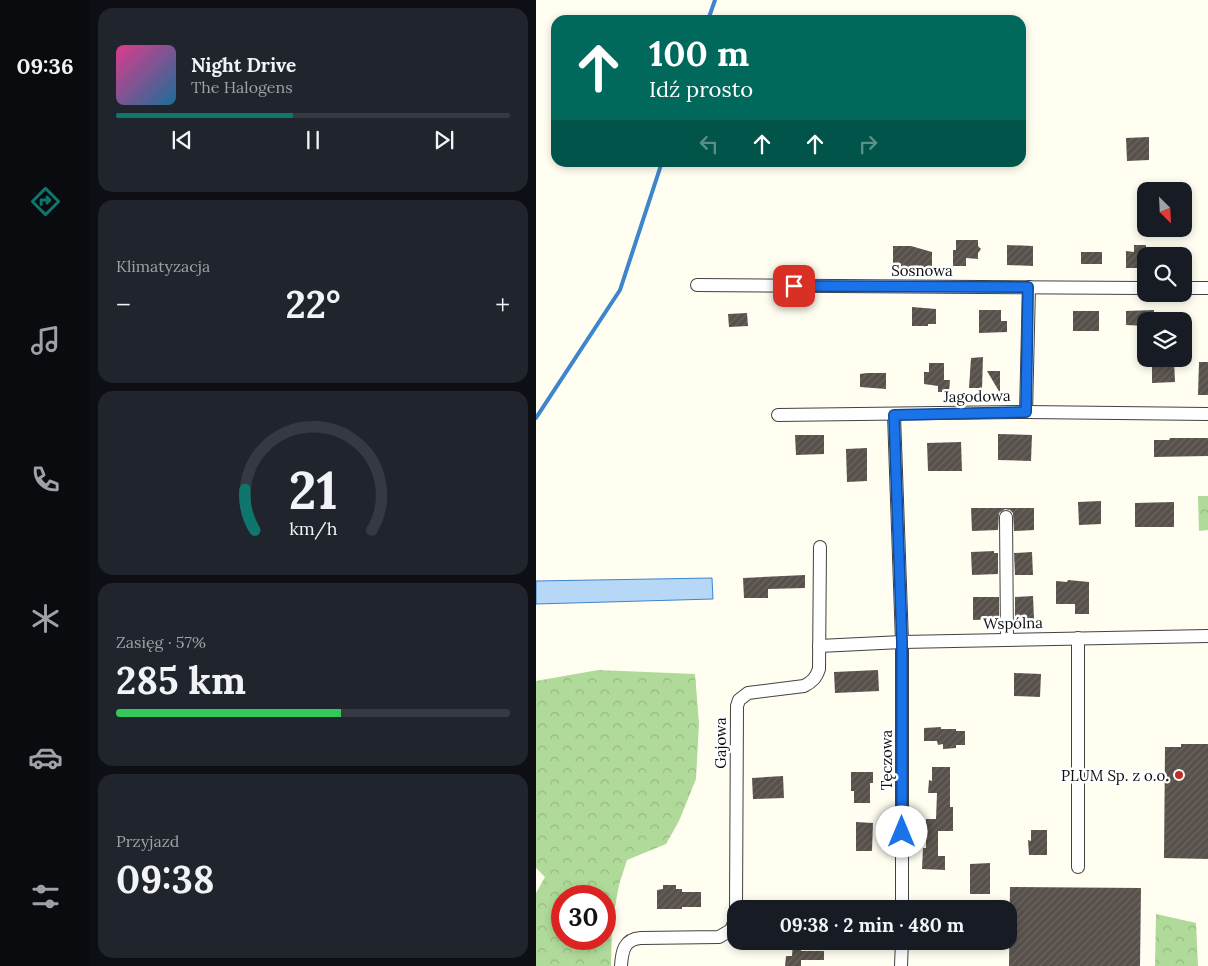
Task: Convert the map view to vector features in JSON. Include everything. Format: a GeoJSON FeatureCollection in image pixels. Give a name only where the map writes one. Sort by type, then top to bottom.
{"type":"FeatureCollection","features":[{"type":"Feature","properties":{"kind":"street","name":"Sosnowa"},"geometry":{"type":"LineString","coordinates":[[697,285],[1137,288]]}},
{"type":"Feature","properties":{"kind":"street"},"geometry":{"type":"LineString","coordinates":[[1026,412],[1028,287]]}},
{"type":"Feature","properties":{"kind":"street"},"geometry":{"type":"LineString","coordinates":[[1192,288],[1208,288]]}},
{"type":"Feature","properties":{"kind":"street","name":"Jagodowa"},"geometry":{"type":"LineString","coordinates":[[778,416],[1026,412],[1208,414]]}},
{"type":"Feature","properties":{"kind":"street","name":"Tęczowa"},"geometry":{"type":"LineString","coordinates":[[894,415],[902,642],[902,900]]}},
{"type":"Feature","properties":{"kind":"street"},"geometry":{"type":"LineString","coordinates":[[1006,517],[1007,639]]}},
{"type":"Feature","properties":{"kind":"street","name":"Gajowa"},"geometry":{"type":"LineString","coordinates":[[736,900],[737,706],[743,696],[748,693],[804,686],[810,683],[817,675],[819,669],[820,547]]}},
{"type":"Feature","properties":{"kind":"street","name":"Wspólna"},"geometry":{"type":"LineString","coordinates":[[819,646],[1007,639],[1208,636]]}},
{"type":"Feature","properties":{"kind":"street"},"geometry":{"type":"LineString","coordinates":[[1078,638],[1078,868]]}},
{"type":"Feature","properties":{"kind":"street"},"geometry":{"type":"LineString","coordinates":[[622,966],[623,948],[631,940],[641,938],[719,937],[727,932]]}},
{"type":"Feature","properties":{"kind":"street"},"geometry":{"type":"LineString","coordinates":[[901,966],[902,950]]}},
{"type":"Feature","properties":{"kind":"green space"},"geometry":{"type":"Polygon","coordinates":[[[1198,496],[1208,496],[1208,530],[1199,531],[1198,496]]]}},
{"type":"Feature","properties":{"kind":"green space"},"geometry":{"type":"Polygon","coordinates":[[[598,670],[695,674],[699,723],[696,779],[679,821],[666,844],[627,860],[616,901],[616,885],[551,885],[551,950],[611,950],[611,966],[536,966],[536,893],[545,877],[536,868],[536,681],[598,670]]]}},
{"type":"Feature","properties":{"kind":"green space"},"geometry":{"type":"Polygon","coordinates":[[[1156,914],[1196,923],[1198,966],[1155,966],[1156,914]]]}},
{"type":"Feature","properties":{"kind":"water"},"geometry":{"type":"Polygon","coordinates":[[[712,578],[713,599],[536,604],[536,581],[712,578]]]}},
{"type":"Feature","properties":{"kind":"building"},"geometry":{"type":"Polygon","coordinates":[[[1149,137],[1149,160],[1127,161],[1126,138],[1149,137]]]}},
{"type":"Feature","properties":{"kind":"building"},"geometry":{"type":"Polygon","coordinates":[[[956,240],[978,240],[978,246],[981,249],[978,253],[978,259],[966,258],[966,266],[953,266],[953,250],[956,250],[956,240]]]}},
{"type":"Feature","properties":{"kind":"building"},"geometry":{"type":"Polygon","coordinates":[[[1007,245],[1033,246],[1033,266],[1007,265],[1007,245]]]}},
{"type":"Feature","properties":{"kind":"building"},"geometry":{"type":"Polygon","coordinates":[[[1134,245],[1146,245],[1146,247],[1137,247],[1137,268],[1126,268],[1126,251],[1134,252],[1134,245]]]}},
{"type":"Feature","properties":{"kind":"building"},"geometry":{"type":"Polygon","coordinates":[[[893,246],[911,246],[932,252],[932,267],[893,267],[893,246]]]}},
{"type":"Feature","properties":{"kind":"building"},"geometry":{"type":"Polygon","coordinates":[[[1081,252],[1102,252],[1102,264],[1081,264],[1081,252]]]}},
{"type":"Feature","properties":{"kind":"building"},"geometry":{"type":"Polygon","coordinates":[[[912,307],[936,309],[936,324],[912,326],[912,307]]]}},
{"type":"Feature","properties":{"kind":"building"},"geometry":{"type":"Polygon","coordinates":[[[979,310],[1001,310],[1001,321],[1007,321],[1007,332],[979,333],[979,310]]]}},
{"type":"Feature","properties":{"kind":"building"},"geometry":{"type":"Polygon","coordinates":[[[1154,310],[1154,312],[1137,312],[1137,326],[1126,325],[1126,311],[1154,310]]]}},
{"type":"Feature","properties":{"kind":"building"},"geometry":{"type":"Polygon","coordinates":[[[1073,311],[1099,311],[1099,331],[1073,331],[1073,311]]]}},
{"type":"Feature","properties":{"kind":"building"},"geometry":{"type":"Polygon","coordinates":[[[747,313],[748,326],[729,327],[728,314],[747,313]]]}},
{"type":"Feature","properties":{"kind":"building"},"geometry":{"type":"Polygon","coordinates":[[[983,357],[982,388],[969,388],[971,358],[983,357]]]}},
{"type":"Feature","properties":{"kind":"building"},"geometry":{"type":"Polygon","coordinates":[[[1199,362],[1208,362],[1208,395],[1198,395],[1199,362]]]}},
{"type":"Feature","properties":{"kind":"building"},"geometry":{"type":"Polygon","coordinates":[[[929,363],[944,363],[944,380],[950,380],[949,392],[938,392],[938,386],[924,384],[924,372],[929,372],[929,363]]]}},
{"type":"Feature","properties":{"kind":"building"},"geometry":{"type":"Polygon","coordinates":[[[1152,367],[1174,367],[1175,382],[1152,383],[1152,367]]]}},
{"type":"Feature","properties":{"kind":"building"},"geometry":{"type":"Polygon","coordinates":[[[987,371],[1000,371],[1000,393],[987,371]]]}},
{"type":"Feature","properties":{"kind":"building"},"geometry":{"type":"Polygon","coordinates":[[[886,373],[886,389],[860,387],[860,374],[886,373]]]}},
{"type":"Feature","properties":{"kind":"building"},"geometry":{"type":"Polygon","coordinates":[[[998,434],[1032,435],[1031,461],[998,460],[998,434]]]}},
{"type":"Feature","properties":{"kind":"building"},"geometry":{"type":"Polygon","coordinates":[[[795,435],[824,435],[824,454],[796,455],[795,435]]]}},
{"type":"Feature","properties":{"kind":"building"},"geometry":{"type":"Polygon","coordinates":[[[1170,438],[1208,438],[1208,456],[1154,457],[1154,440],[1169,440],[1170,438]]]}},
{"type":"Feature","properties":{"kind":"building"},"geometry":{"type":"Polygon","coordinates":[[[961,442],[962,471],[928,471],[927,443],[961,442]]]}},
{"type":"Feature","properties":{"kind":"building"},"geometry":{"type":"Polygon","coordinates":[[[867,448],[867,481],[847,482],[846,449],[867,448]]]}},
{"type":"Feature","properties":{"kind":"building"},"geometry":{"type":"Polygon","coordinates":[[[1101,501],[1101,524],[1079,525],[1078,502],[1101,501]]]}},
{"type":"Feature","properties":{"kind":"building"},"geometry":{"type":"Polygon","coordinates":[[[1174,502],[1174,527],[1135,527],[1135,503],[1174,502]]]}},
{"type":"Feature","properties":{"kind":"building"},"geometry":{"type":"Polygon","coordinates":[[[971,508],[1034,508],[1034,530],[1014,531],[1013,513],[1005,509],[999,513],[998,530],[972,531],[971,508]]]}},
{"type":"Feature","properties":{"kind":"building"},"geometry":{"type":"Polygon","coordinates":[[[994,551],[994,553],[998,553],[998,574],[972,575],[971,552],[994,551]]]}},
{"type":"Feature","properties":{"kind":"building"},"geometry":{"type":"Polygon","coordinates":[[[1032,552],[1033,575],[1015,575],[1014,553],[1032,552]]]}},
{"type":"Feature","properties":{"kind":"building"},"geometry":{"type":"Polygon","coordinates":[[[805,575],[805,588],[768,589],[768,598],[744,598],[743,578],[805,575]]]}},
{"type":"Feature","properties":{"kind":"building"},"geometry":{"type":"Polygon","coordinates":[[[1068,580],[1089,582],[1089,614],[1075,614],[1075,604],[1056,604],[1056,581],[1067,582],[1068,580]]]}},
{"type":"Feature","properties":{"kind":"building"},"geometry":{"type":"Polygon","coordinates":[[[1033,596],[1034,619],[1015,619],[1015,597],[1033,596]]]}},
{"type":"Feature","properties":{"kind":"building"},"geometry":{"type":"Polygon","coordinates":[[[973,597],[999,597],[999,619],[973,620],[973,597]]]}},
{"type":"Feature","properties":{"kind":"building"},"geometry":{"type":"Polygon","coordinates":[[[878,670],[879,691],[835,693],[834,672],[878,670]]]}},
{"type":"Feature","properties":{"kind":"building"},"geometry":{"type":"Polygon","coordinates":[[[1014,673],[1041,674],[1040,697],[1014,696],[1014,673]]]}},
{"type":"Feature","properties":{"kind":"building"},"geometry":{"type":"Polygon","coordinates":[[[941,727],[941,729],[965,731],[965,745],[956,745],[956,748],[943,749],[943,744],[938,745],[937,741],[924,741],[924,728],[941,727]]]}},
{"type":"Feature","properties":{"kind":"building","name":"PLUM Sp. z o.o."},"geometry":{"type":"Polygon","coordinates":[[[1181,744],[1208,744],[1208,859],[1164,858],[1165,747],[1181,747],[1181,744]]]}},
{"type":"Feature","properties":{"kind":"building"},"geometry":{"type":"Polygon","coordinates":[[[932,767],[950,767],[950,807],[953,807],[953,831],[938,831],[938,856],[945,856],[945,870],[922,869],[923,848],[926,848],[926,819],[936,819],[937,793],[928,793],[929,780],[932,781],[932,767]]]}},
{"type":"Feature","properties":{"kind":"building"},"geometry":{"type":"Polygon","coordinates":[[[851,772],[873,772],[873,783],[870,783],[870,803],[854,803],[854,791],[851,791],[851,772]]]}},
{"type":"Feature","properties":{"kind":"building"},"geometry":{"type":"Polygon","coordinates":[[[783,776],[784,798],[753,799],[752,778],[783,776]]]}},
{"type":"Feature","properties":{"kind":"building"},"geometry":{"type":"Polygon","coordinates":[[[856,822],[873,823],[872,851],[856,851],[856,822]]]}},
{"type":"Feature","properties":{"kind":"building"},"geometry":{"type":"Polygon","coordinates":[[[1031,830],[1047,830],[1047,855],[1029,855],[1028,840],[1031,841],[1031,830]]]}},
{"type":"Feature","properties":{"kind":"building"},"geometry":{"type":"Polygon","coordinates":[[[990,863],[990,894],[970,894],[970,864],[990,863]]]}},
{"type":"Feature","properties":{"kind":"building"},"geometry":{"type":"Polygon","coordinates":[[[663,885],[676,885],[676,889],[682,889],[682,892],[701,892],[701,907],[657,909],[657,890],[663,889],[663,885]]]}},
{"type":"Feature","properties":{"kind":"building"},"geometry":{"type":"Polygon","coordinates":[[[1010,887],[1141,888],[1140,966],[1009,966],[1009,950],[1017,950],[1017,900],[1010,900],[1010,887]]]}},
{"type":"Feature","properties":{"kind":"building"},"geometry":{"type":"Polygon","coordinates":[[[792,950],[824,951],[824,960],[801,960],[801,966],[785,966],[786,956],[792,956],[792,950]]]}},
{"type":"Feature","properties":{"kind":"waterway"},"geometry":{"type":"LineString","coordinates":[[710,15],[715,0]]}},
{"type":"Feature","properties":{"kind":"waterway"},"geometry":{"type":"LineString","coordinates":[[536,418],[620,290],[660,167]]}},
{"type":"Feature","properties":{"kind":"place","name":"PLUM Sp. z o.o."},"geometry":{"type":"Point","coordinates":[1179,775]}},
{"type":"Feature","properties":{"kind":"route"},"geometry":{"type":"LineString","coordinates":[[794,286],[1028,287],[1026,412],[894,415],[902,642],[902,832]]}}]}
